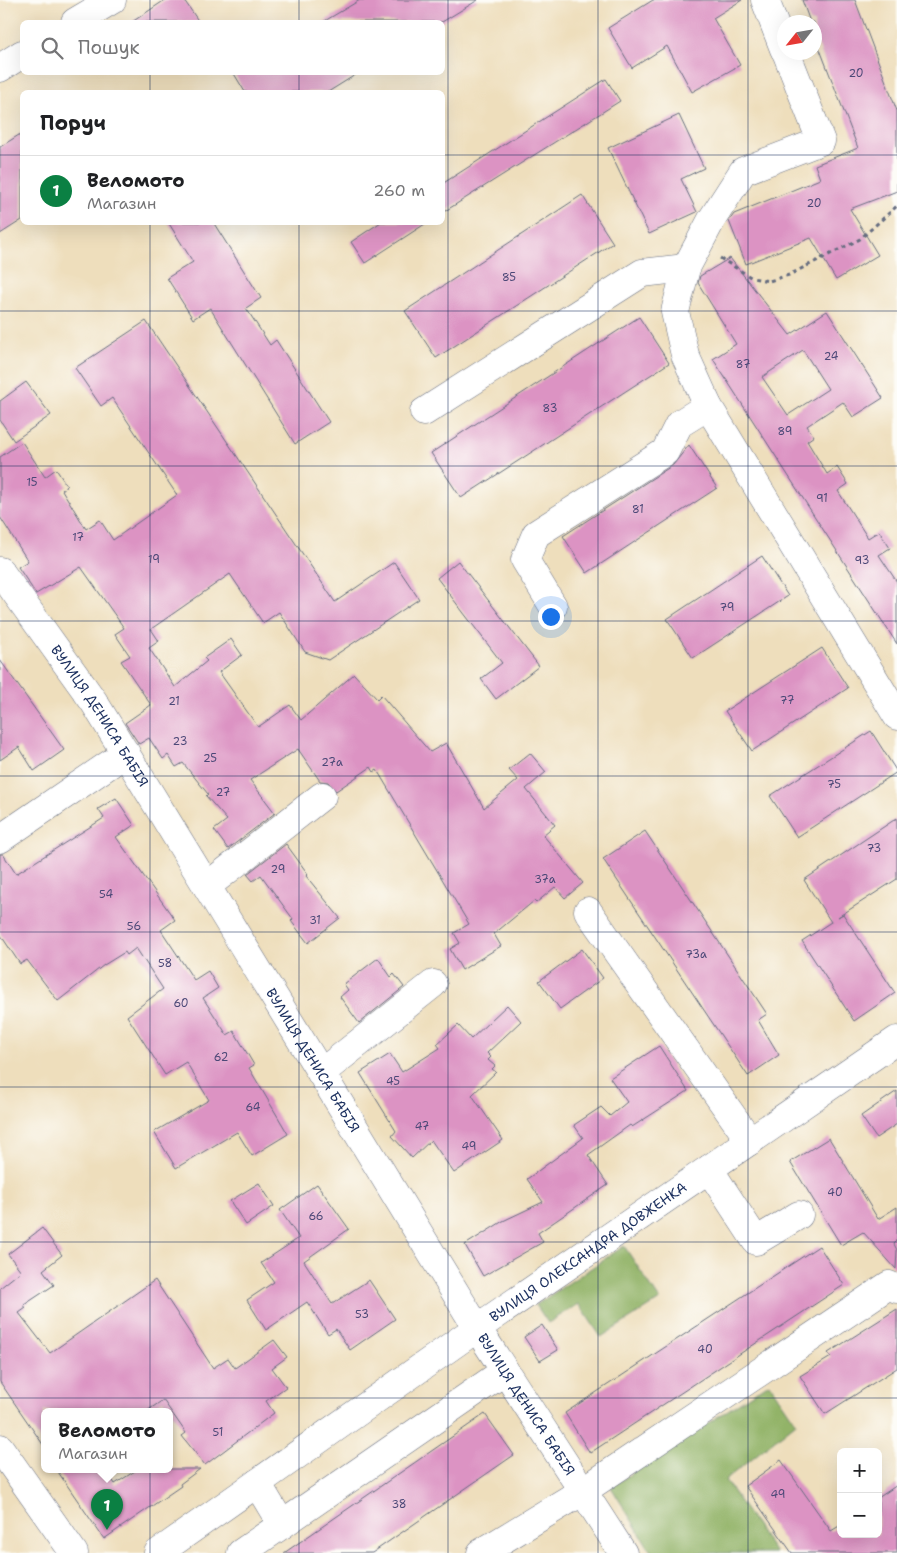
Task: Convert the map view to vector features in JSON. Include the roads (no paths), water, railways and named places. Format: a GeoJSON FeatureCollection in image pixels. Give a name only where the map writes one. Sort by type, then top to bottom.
{"type":"FeatureCollection","features":[{"type":"Feature","properties":{"kind":"street"},"geometry":{"type":"LineString","coordinates":[[78,20],[112,0]]}},
{"type":"Feature","properties":{"kind":"street"},"geometry":{"type":"LineString","coordinates":[[765,0],[777,31]]}},
{"type":"Feature","properties":{"kind":"street"},"geometry":{"type":"LineString","coordinates":[[0,68],[20,55]]}},
{"type":"Feature","properties":{"kind":"street"},"geometry":{"type":"LineString","coordinates":[[789,60],[821,141],[743,171],[712,219],[686,268],[675,312],[685,356],[708,406],[897,716]]}},
{"type":"Feature","properties":{"kind":"street"},"geometry":{"type":"LineString","coordinates":[[424,412],[642,273],[686,268]]}},
{"type":"Feature","properties":{"kind":"street"},"geometry":{"type":"LineString","coordinates":[[553,606],[525,560],[536,534],[664,452],[678,424],[708,406]]}},
{"type":"Feature","properties":{"kind":"street","name":"ВУЛИЦЯ ДЕНИСА БАБІЯ"},"geometry":{"type":"LineString","coordinates":[[0,571],[94,702],[477,1328],[623,1553]]}},
{"type":"Feature","properties":{"kind":"street"},"geometry":{"type":"LineString","coordinates":[[0,839],[126,753]]}},
{"type":"Feature","properties":{"kind":"street"},"geometry":{"type":"LineString","coordinates":[[207,886],[322,796]]}},
{"type":"Feature","properties":{"kind":"street"},"geometry":{"type":"LineString","coordinates":[[588,911],[750,1141]]}},
{"type":"Feature","properties":{"kind":"street"},"geometry":{"type":"LineString","coordinates":[[321,1073],[433,984]]}},
{"type":"Feature","properties":{"kind":"street","name":"ВУЛИЦЯ ОЛЕКСАНДРА ДОВЖЕНКА"},"geometry":{"type":"LineString","coordinates":[[158,1553],[477,1328],[897,1040]]}},
{"type":"Feature","properties":{"kind":"street"},"geometry":{"type":"LineString","coordinates":[[709,1170],[756,1241],[799,1215]]}},
{"type":"Feature","properties":{"kind":"street"},"geometry":{"type":"LineString","coordinates":[[481,1553],[583,1491],[890,1285],[897,1289]]}},
{"type":"Feature","properties":{"kind":"street"},"geometry":{"type":"LineString","coordinates":[[241,1553],[505,1371]]}},
{"type":"Feature","properties":{"kind":"street"},"geometry":{"type":"LineString","coordinates":[[0,1448],[74,1553]]}},
{"type":"Feature","properties":{"kind":"street"},"geometry":{"type":"LineString","coordinates":[[257,1483],[282,1525]]}},
{"type":"Feature","properties":{"kind":"place","name":"Веломото"},"geometry":{"type":"Point","coordinates":[107,1530]}}]}
